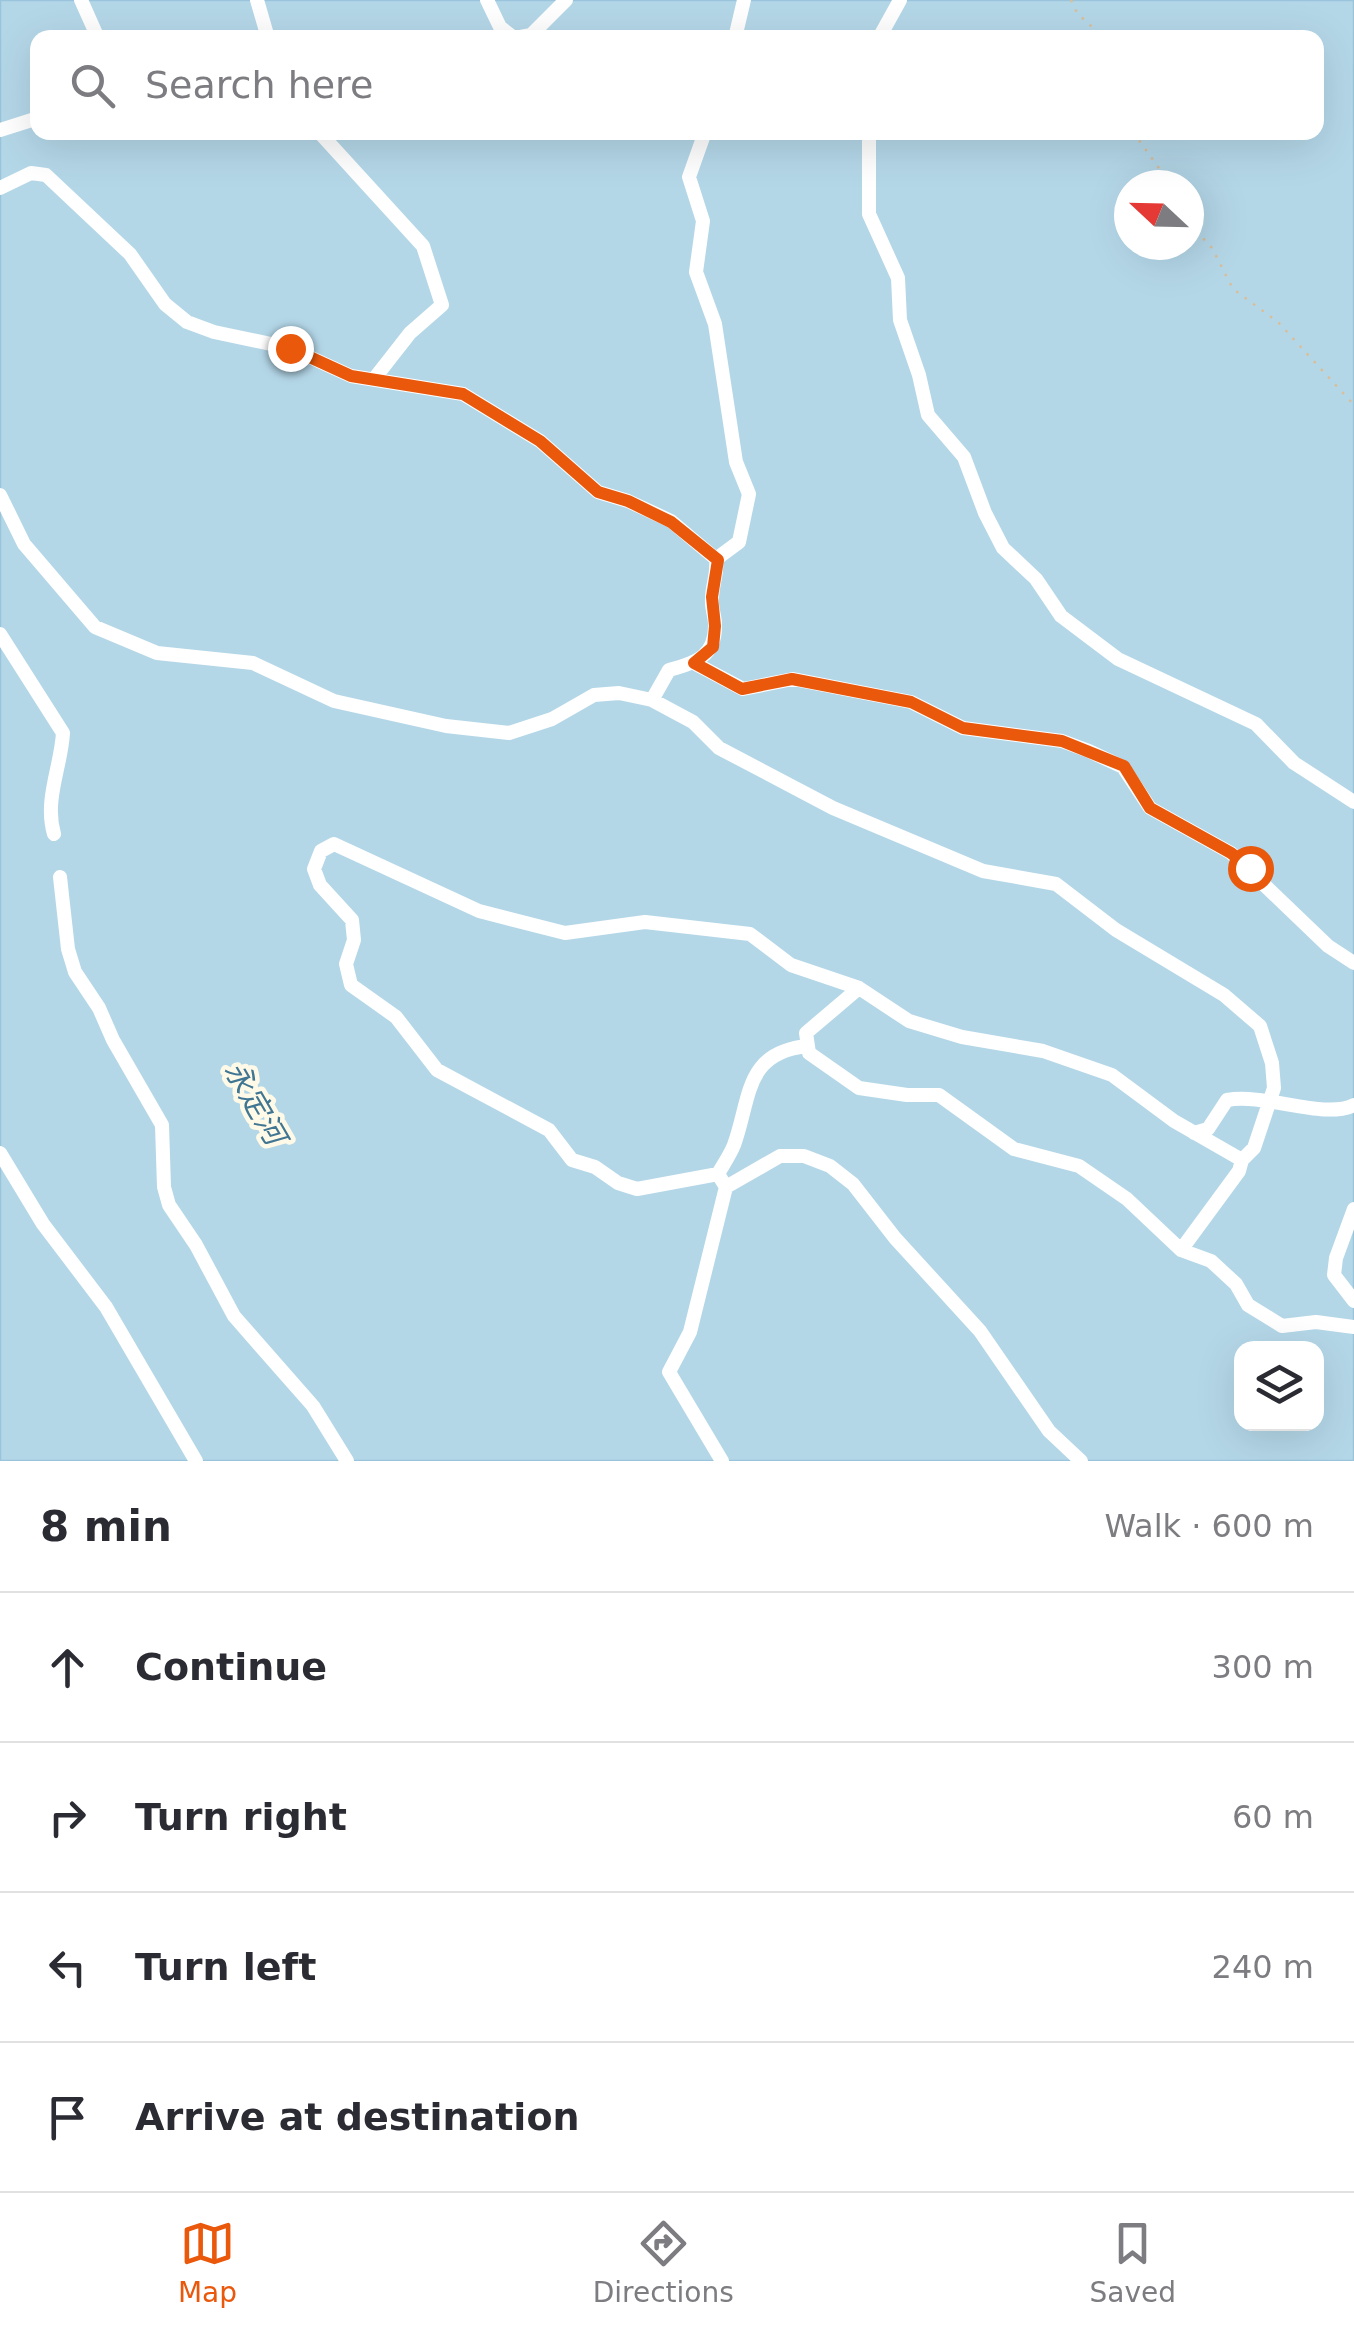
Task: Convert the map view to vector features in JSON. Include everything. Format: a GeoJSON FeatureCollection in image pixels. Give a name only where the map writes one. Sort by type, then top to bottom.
{"type":"FeatureCollection","features":[{"type":"Feature","properties":{"kind":"street"},"geometry":{"type":"LineString","coordinates":[[80,0],[94,30]]}},
{"type":"Feature","properties":{"kind":"street"},"geometry":{"type":"LineString","coordinates":[[257,0],[266,30]]}},
{"type":"Feature","properties":{"kind":"street"},"geometry":{"type":"LineString","coordinates":[[487,0],[504,30]]}},
{"type":"Feature","properties":{"kind":"street"},"geometry":{"type":"LineString","coordinates":[[537,30],[566,0]]}},
{"type":"Feature","properties":{"kind":"street"},"geometry":{"type":"LineString","coordinates":[[737,30],[744,0]]}},
{"type":"Feature","properties":{"kind":"street"},"geometry":{"type":"LineString","coordinates":[[883,30],[900,0]]}},
{"type":"Feature","properties":{"kind":"street"},"geometry":{"type":"LineString","coordinates":[[0,130],[30,121]]}},
{"type":"Feature","properties":{"kind":"street"},"geometry":{"type":"LineString","coordinates":[[326,140],[423,246],[442,304],[410,333],[374,379]]}},
{"type":"Feature","properties":{"kind":"street"},"geometry":{"type":"LineString","coordinates":[[701,140],[690,176],[703,221],[696,272],[715,324],[736,462],[749,494],[739,542],[716,559]]}},
{"type":"Feature","properties":{"kind":"street"},"geometry":{"type":"LineString","coordinates":[[869,140],[870,214],[898,278],[900,320],[928,415],[964,457],[984,512],[1003,548],[1036,579],[1061,616],[1118,660],[1256,724],[1294,762],[1354,802]]}},
{"type":"Feature","properties":{"kind":"street"},"geometry":{"type":"LineString","coordinates":[[0,188],[31,172],[46,174],[130,254],[165,304],[187,322],[214,332],[290,348],[338,372],[448,390],[484,404],[540,441],[598,492],[628,501],[671,522],[716,559]]}},
{"type":"Feature","properties":{"kind":"street"},"geometry":{"type":"LineString","coordinates":[[0,494],[24,544],[95,627],[156,652],[254,663],[346,704],[446,726],[509,733],[552,719],[594,696],[619,694],[652,700],[692,722],[720,748],[833,808],[983,871],[1056,884],[1116,930],[1224,996],[1260,1026],[1272,1063],[1274,1088],[1254,1148],[1180,1250]]}},
{"type":"Feature","properties":{"kind":"street"},"geometry":{"type":"LineString","coordinates":[[652,700],[668,670],[694,663],[713,647],[716,559]]}},
{"type":"Feature","properties":{"kind":"street"},"geometry":{"type":"LineString","coordinates":[[0,634],[64,733],[52,785],[54,834]]}},
{"type":"Feature","properties":{"kind":"street"},"geometry":{"type":"LineString","coordinates":[[694,663],[742,689],[792,679],[911,702],[963,728],[1062,741],[1124,766],[1150,808],[1231,853],[1328,946],[1354,962]]}},
{"type":"Feature","properties":{"kind":"street"},"geometry":{"type":"LineString","coordinates":[[1081,1461],[1049,1431],[980,1331],[895,1238],[853,1184],[830,1166],[804,1156],[780,1156],[722,1180],[638,1188],[618,1183],[595,1166],[572,1160],[549,1130],[438,1070],[396,1018],[351,985],[346,964],[354,940],[352,920],[320,885],[314,869],[321,851],[334,844],[479,911],[565,933],[645,922],[750,934],[791,964],[815,976],[859,988],[909,1022],[962,1037],[1042,1051],[1112,1075],[1242,1160]]}},
{"type":"Feature","properties":{"kind":"street"},"geometry":{"type":"LineString","coordinates":[[60,877],[68,949],[75,972],[99,1008],[162,1126],[164,1188],[169,1205],[196,1245],[234,1316],[313,1406],[347,1461]]}},
{"type":"Feature","properties":{"kind":"street"},"geometry":{"type":"LineString","coordinates":[[859,988],[806,1033],[809,1052],[858,1088],[939,1095],[1014,1149],[1079,1166],[1127,1200],[1180,1250],[1211,1262],[1236,1284],[1248,1305],[1282,1326],[1316,1322],[1354,1328]]}},
{"type":"Feature","properties":{"kind":"street"},"geometry":{"type":"LineString","coordinates":[[722,1461],[669,1372],[690,1332],[722,1180],[746,1094],[767,1058],[789,1048],[808,1046]]}},
{"type":"Feature","properties":{"kind":"street"},"geometry":{"type":"LineString","coordinates":[[1194,1132],[1208,1129],[1227,1100],[1270,1099],[1326,1110],[1354,1105]]}},
{"type":"Feature","properties":{"kind":"street"},"geometry":{"type":"LineString","coordinates":[[0,1154],[43,1224],[106,1307],[196,1461]]}},
{"type":"Feature","properties":{"kind":"street"},"geometry":{"type":"LineString","coordinates":[[1354,1209],[1336,1258],[1334,1275],[1354,1301]]}},
{"type":"Feature","properties":{"kind":"path"},"geometry":{"type":"LineString","coordinates":[[1071,0],[1077,13],[1095,30]]}},
{"type":"Feature","properties":{"kind":"path"},"geometry":{"type":"LineString","coordinates":[[1139,140],[1160,170]]}},
{"type":"Feature","properties":{"kind":"path"},"geometry":{"type":"LineString","coordinates":[[1204,239],[1233,289],[1278,322],[1354,405]]}},
{"type":"Feature","properties":{"kind":"water","name":"永定河"},"geometry":{"type":"Polygon","coordinates":[[[0,0],[1354,0],[1354,1461],[0,1461],[0,0]]]}},
{"type":"Feature","properties":{"kind":"route"},"geometry":{"type":"LineString","coordinates":[[290,348],[351,376],[463,394],[540,441],[598,492],[628,501],[671,522],[718,560],[712,597],[713,647],[694,663],[716,676],[742,689],[792,679],[911,702],[963,728],[1062,741],[1090,751],[1124,766],[1150,808],[1231,853],[1250,868]]}}]}
